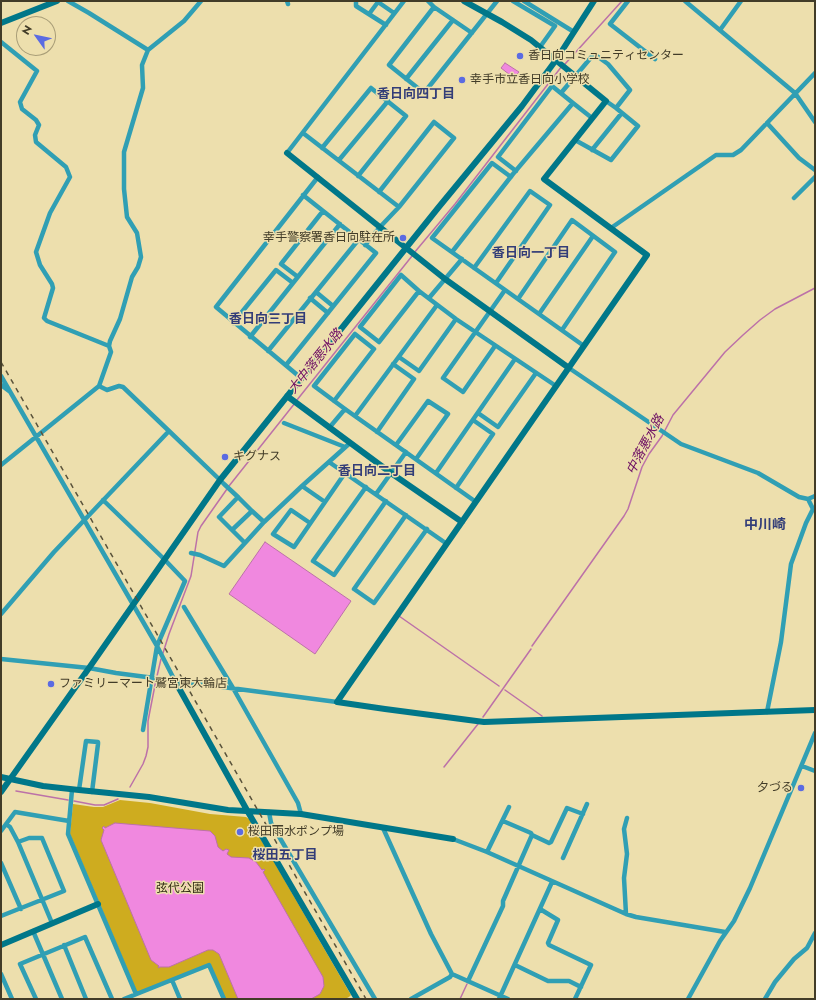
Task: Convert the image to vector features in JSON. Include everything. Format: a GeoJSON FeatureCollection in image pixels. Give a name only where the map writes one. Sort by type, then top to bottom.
{"type":"FeatureCollection","features":[{"type":"Feature","properties":{"kind":"street"},"geometry":{"type":"LineString","coordinates":[[1,23],[57,1]]}},
{"type":"Feature","properties":{"kind":"street"},"geometry":{"type":"LineString","coordinates":[[68,1],[148,50]]}},
{"type":"Feature","properties":{"kind":"street"},"geometry":{"type":"LineString","coordinates":[[109,346],[120,319],[132,277],[138,267],[141,257],[137,234],[127,217],[124,189],[124,152],[143,88],[142,65],[148,50],[184,21],[201,1]]}},
{"type":"Feature","properties":{"kind":"street"},"geometry":{"type":"LineString","coordinates":[[356,1],[356,6],[386,25]]}},
{"type":"Feature","properties":{"kind":"street"},"geometry":{"type":"LineString","coordinates":[[404,1],[287,153],[445,279],[569,368],[680,444],[758,473],[799,497],[808,499],[815,496]]}},
{"type":"Feature","properties":{"kind":"street"},"geometry":{"type":"LineString","coordinates":[[428,1],[434,7],[472,33]]}},
{"type":"Feature","properties":{"kind":"street"},"geometry":{"type":"LineString","coordinates":[[464,1],[514,29],[540,47],[616,108],[621,114],[638,126],[611,160],[575,140]]}},
{"type":"Feature","properties":{"kind":"street"},"geometry":{"type":"LineString","coordinates":[[434,7],[389,65],[424,93],[497,1]]}},
{"type":"Feature","properties":{"kind":"street"},"geometry":{"type":"LineString","coordinates":[[513,1],[555,26],[540,47]]}},
{"type":"Feature","properties":{"kind":"street"},"geometry":{"type":"LineString","coordinates":[[524,1],[574,32]]}},
{"type":"Feature","properties":{"kind":"street"},"geometry":{"type":"LineString","coordinates":[[1,792],[164,559],[287,396],[301,378],[411,253],[438,208],[522,106],[560,64],[574,32],[594,1]]}},
{"type":"Feature","properties":{"kind":"street"},"geometry":{"type":"LineString","coordinates":[[628,1],[610,24],[655,59]]}},
{"type":"Feature","properties":{"kind":"street"},"geometry":{"type":"LineString","coordinates":[[685,1],[795,93],[815,122]]}},
{"type":"Feature","properties":{"kind":"street"},"geometry":{"type":"LineString","coordinates":[[720,30],[741,1]]}},
{"type":"Feature","properties":{"kind":"street"},"geometry":{"type":"LineString","coordinates":[[369,14],[378,2],[394,13]]}},
{"type":"Feature","properties":{"kind":"street"},"geometry":{"type":"LineString","coordinates":[[406,79],[453,20]]}},
{"type":"Feature","properties":{"kind":"street"},"geometry":{"type":"LineString","coordinates":[[1,42],[38,71],[20,102],[22,109],[36,120],[39,125],[35,135],[36,142],[66,167],[70,177],[50,213],[36,252],[40,265],[53,288],[44,318],[47,321],[63,328],[109,346],[112,352],[99,386],[1,465]]}},
{"type":"Feature","properties":{"kind":"street"},"geometry":{"type":"LineString","coordinates":[[561,93],[594,54],[608,64],[630,90],[616,108]]}},
{"type":"Feature","properties":{"kind":"street"},"geometry":{"type":"LineString","coordinates":[[611,228],[716,155],[733,155],[741,150],[815,73]]}},
{"type":"Feature","properties":{"kind":"street"},"geometry":{"type":"LineString","coordinates":[[516,171],[498,157],[552,86],[592,118]]}},
{"type":"Feature","properties":{"kind":"street"},"geometry":{"type":"LineString","coordinates":[[322,148],[371,88],[388,101],[406,116],[358,176]]}},
{"type":"Feature","properties":{"kind":"street"},"geometry":{"type":"LineString","coordinates":[[339,160],[388,101]]}},
{"type":"Feature","properties":{"kind":"street"},"geometry":{"type":"LineString","coordinates":[[337,702],[647,255],[544,179],[606,101]]}},
{"type":"Feature","properties":{"kind":"street"},"geometry":{"type":"LineString","coordinates":[[452,252],[573,102]]}},
{"type":"Feature","properties":{"kind":"street"},"geometry":{"type":"LineString","coordinates":[[592,150],[621,114]]}},
{"type":"Feature","properties":{"kind":"street"},"geometry":{"type":"LineString","coordinates":[[365,245],[399,207],[454,138],[434,122],[379,192]]}},
{"type":"Feature","properties":{"kind":"street"},"geometry":{"type":"LineString","coordinates":[[767,123],[799,158],[815,170]]}},
{"type":"Feature","properties":{"kind":"street"},"geometry":{"type":"LineString","coordinates":[[303,133],[399,207]]}},
{"type":"Feature","properties":{"kind":"street"},"geometry":{"type":"LineString","coordinates":[[511,177],[492,163],[432,238],[584,346]]}},
{"type":"Feature","properties":{"kind":"street"},"geometry":{"type":"LineString","coordinates":[[301,378],[216,308],[318,177]]}},
{"type":"Feature","properties":{"kind":"street"},"geometry":{"type":"LineString","coordinates":[[794,198],[815,177]]}},
{"type":"Feature","properties":{"kind":"street"},"geometry":{"type":"LineString","coordinates":[[474,268],[530,191],[550,205],[496,283]]}},
{"type":"Feature","properties":{"kind":"street"},"geometry":{"type":"LineString","coordinates":[[286,365],[376,253],[303,195]]}},
{"type":"Feature","properties":{"kind":"street"},"geometry":{"type":"LineString","coordinates":[[298,277],[281,264],[323,211]]}},
{"type":"Feature","properties":{"kind":"street"},"geometry":{"type":"LineString","coordinates":[[518,299],[572,220],[615,252],[562,330]]}},
{"type":"Feature","properties":{"kind":"street"},"geometry":{"type":"LineString","coordinates":[[250,337],[340,224]]}},
{"type":"Feature","properties":{"kind":"street"},"geometry":{"type":"LineString","coordinates":[[539,314],[593,236]]}},
{"type":"Feature","properties":{"kind":"street"},"geometry":{"type":"LineString","coordinates":[[268,351],[359,239]]}},
{"type":"Feature","properties":{"kind":"street"},"geometry":{"type":"LineString","coordinates":[[429,298],[462,260]]}},
{"type":"Feature","properties":{"kind":"street"},"geometry":{"type":"LineString","coordinates":[[233,323],[276,270],[293,283]]}},
{"type":"Feature","properties":{"kind":"street"},"geometry":{"type":"LineString","coordinates":[[419,291],[379,342],[360,327],[401,275],[419,291],[456,319],[556,386]]}},
{"type":"Feature","properties":{"kind":"street"},"geometry":{"type":"LineString","coordinates":[[495,346],[463,392],[443,378],[505,290]]}},
{"type":"Feature","properties":{"kind":"street"},"geometry":{"type":"LineString","coordinates":[[316,292],[333,306]]}},
{"type":"Feature","properties":{"kind":"street"},"geometry":{"type":"LineString","coordinates":[[310,298],[328,313]]}},
{"type":"Feature","properties":{"kind":"street"},"geometry":{"type":"LineString","coordinates":[[355,416],[438,304]]}},
{"type":"Feature","properties":{"kind":"street"},"geometry":{"type":"LineString","coordinates":[[399,357],[420,371],[456,319]]}},
{"type":"Feature","properties":{"kind":"street"},"geometry":{"type":"LineString","coordinates":[[334,400],[374,349],[355,334],[314,386],[476,502]]}},
{"type":"Feature","properties":{"kind":"street"},"geometry":{"type":"LineString","coordinates":[[436,473],[515,359]]}},
{"type":"Feature","properties":{"kind":"street"},"geometry":{"type":"LineString","coordinates":[[377,432],[414,379],[393,364]]}},
{"type":"Feature","properties":{"kind":"street"},"geometry":{"type":"LineString","coordinates":[[478,413],[498,427],[536,373]]}},
{"type":"Feature","properties":{"kind":"street"},"geometry":{"type":"LineString","coordinates":[[1,376],[355,998]]}},
{"type":"Feature","properties":{"kind":"street"},"geometry":{"type":"LineString","coordinates":[[1,385],[11,392]]}},
{"type":"Feature","properties":{"kind":"street"},"geometry":{"type":"LineString","coordinates":[[99,386],[107,390],[119,386],[123,387],[264,522]]}},
{"type":"Feature","properties":{"kind":"street"},"geometry":{"type":"LineString","coordinates":[[287,396],[329,428],[347,445],[391,473],[462,522]]}},
{"type":"Feature","properties":{"kind":"street"},"geometry":{"type":"LineString","coordinates":[[396,445],[428,401],[448,414],[416,459]]}},
{"type":"Feature","properties":{"kind":"street"},"geometry":{"type":"LineString","coordinates":[[329,428],[345,409]]}},
{"type":"Feature","properties":{"kind":"street"},"geometry":{"type":"LineString","coordinates":[[456,488],[493,434],[473,420]]}},
{"type":"Feature","properties":{"kind":"street"},"geometry":{"type":"LineString","coordinates":[[284,423],[347,445]]}},
{"type":"Feature","properties":{"kind":"street"},"geometry":{"type":"LineString","coordinates":[[1,614],[84,520],[169,431]]}},
{"type":"Feature","properties":{"kind":"street"},"geometry":{"type":"LineString","coordinates":[[191,553],[197,554],[224,566],[264,522],[347,445]]}},
{"type":"Feature","properties":{"kind":"street"},"geometry":{"type":"LineString","coordinates":[[376,494],[406,452]]}},
{"type":"Feature","properties":{"kind":"street"},"geometry":{"type":"LineString","coordinates":[[329,462],[447,544]]}},
{"type":"Feature","properties":{"kind":"street"},"geometry":{"type":"LineString","coordinates":[[310,523],[291,510],[273,534],[294,547],[345,473]]}},
{"type":"Feature","properties":{"kind":"street"},"geometry":{"type":"LineString","coordinates":[[302,486],[325,502]]}},
{"type":"Feature","properties":{"kind":"street"},"geometry":{"type":"LineString","coordinates":[[366,487],[313,562],[334,576],[386,501]]}},
{"type":"Feature","properties":{"kind":"street"},"geometry":{"type":"LineString","coordinates":[[238,497],[219,517],[245,543]]}},
{"type":"Feature","properties":{"kind":"street"},"geometry":{"type":"LineString","coordinates":[[767,712],[781,642],[791,564],[806,522],[813,509],[808,499]]}},
{"type":"Feature","properties":{"kind":"street"},"geometry":{"type":"LineString","coordinates":[[103,500],[185,581],[157,648],[143,730]]}},
{"type":"Feature","properties":{"kind":"street"},"geometry":{"type":"LineString","coordinates":[[232,530],[252,511]]}},
{"type":"Feature","properties":{"kind":"street"},"geometry":{"type":"LineString","coordinates":[[406,515],[354,589],[374,603],[426,529]]}},
{"type":"Feature","properties":{"kind":"street"},"geometry":{"type":"LineString","coordinates":[[184,608],[233,688],[298,803],[301,814]]}},
{"type":"Feature","properties":{"kind":"street"},"geometry":{"type":"LineString","coordinates":[[1,659],[89,668],[484,722],[815,710]]}},
{"type":"Feature","properties":{"kind":"street"},"geometry":{"type":"LineString","coordinates":[[688,999],[725,932],[734,921],[750,888],[815,733]]}},
{"type":"Feature","properties":{"kind":"street"},"geometry":{"type":"LineString","coordinates":[[92,792],[98,742],[86,740],[69,821],[68,834],[136,994]]}},
{"type":"Feature","properties":{"kind":"street"},"geometry":{"type":"LineString","coordinates":[[802,766],[815,771]]}},
{"type":"Feature","properties":{"kind":"street"},"geometry":{"type":"LineString","coordinates":[[1,777],[10,780],[76,790],[149,796],[228,810],[301,814],[453,839],[487,852],[626,914],[725,932]]}},
{"type":"Feature","properties":{"kind":"street"},"geometry":{"type":"LineString","coordinates":[[563,858],[587,804]]}},
{"type":"Feature","properties":{"kind":"street"},"geometry":{"type":"LineString","coordinates":[[487,852],[509,807]]}},
{"type":"Feature","properties":{"kind":"street"},"geometry":{"type":"LineString","coordinates":[[503,821],[531,833],[532,835],[549,843],[551,842],[567,808],[583,814]]}},
{"type":"Feature","properties":{"kind":"street"},"geometry":{"type":"LineString","coordinates":[[1,831],[16,812],[69,821]]}},
{"type":"Feature","properties":{"kind":"street"},"geometry":{"type":"LineString","coordinates":[[269,812],[271,823],[375,999]]}},
{"type":"Feature","properties":{"kind":"street"},"geometry":{"type":"LineString","coordinates":[[626,914],[624,878],[627,854],[624,829],[627,818]]}},
{"type":"Feature","properties":{"kind":"street"},"geometry":{"type":"LineString","coordinates":[[6,824],[10,826],[18,842],[52,923]]}},
{"type":"Feature","properties":{"kind":"street"},"geometry":{"type":"LineString","coordinates":[[383,828],[436,944],[452,974],[500,997],[508,999]]}},
{"type":"Feature","properties":{"kind":"street"},"geometry":{"type":"LineString","coordinates":[[468,981],[503,906],[518,866],[532,835]]}},
{"type":"Feature","properties":{"kind":"street"},"geometry":{"type":"LineString","coordinates":[[1,916],[64,891],[42,838],[29,838],[18,842]]}},
{"type":"Feature","properties":{"kind":"street"},"geometry":{"type":"LineString","coordinates":[[1,863],[21,909]]}},
{"type":"Feature","properties":{"kind":"street"},"geometry":{"type":"LineString","coordinates":[[500,997],[552,882]]}},
{"type":"Feature","properties":{"kind":"street"},"geometry":{"type":"LineString","coordinates":[[1,944],[98,904]]}},
{"type":"Feature","properties":{"kind":"street"},"geometry":{"type":"LineString","coordinates":[[540,909],[558,920],[548,943],[549,945],[591,965],[575,999]]}},
{"type":"Feature","properties":{"kind":"street"},"geometry":{"type":"LineString","coordinates":[[33,931],[62,999]]}},
{"type":"Feature","properties":{"kind":"street"},"geometry":{"type":"LineString","coordinates":[[765,999],[775,982],[794,959],[807,948],[815,933]]}},
{"type":"Feature","properties":{"kind":"street"},"geometry":{"type":"LineString","coordinates":[[36,999],[20,964],[85,937],[112,999]]}},
{"type":"Feature","properties":{"kind":"street"},"geometry":{"type":"LineString","coordinates":[[64,945],[86,999]]}},
{"type":"Feature","properties":{"kind":"street"},"geometry":{"type":"LineString","coordinates":[[124,999],[209,965],[224,999]]}},
{"type":"Feature","properties":{"kind":"street"},"geometry":{"type":"LineString","coordinates":[[514,965],[548,981],[569,981],[581,987]]}},
{"type":"Feature","properties":{"kind":"street"},"geometry":{"type":"LineString","coordinates":[[1,974],[12,999]]}},
{"type":"Feature","properties":{"kind":"street"},"geometry":{"type":"LineString","coordinates":[[411,999],[450,977],[452,974]]}},
{"type":"Feature","properties":{"kind":"street"},"geometry":{"type":"LineString","coordinates":[[172,980],[180,999]]}},
{"type":"Feature","properties":{"kind":"green space","name":"弦代公園"},"geometry":{"type":"Polygon","coordinates":[[[120,800],[150,803],[210,814],[246,817],[249,819],[351,995],[345,999],[225,999],[210,963],[139,993],[137,992],[70,834],[73,804],[103,807],[120,800]]]}},
{"type":"Feature","properties":{"kind":"shaded area"},"geometry":{"type":"Polygon","coordinates":[[[505,63],[519,72],[514,78],[501,68],[505,63]]]}},
{"type":"Feature","properties":{"kind":"shaded area"},"geometry":{"type":"Polygon","coordinates":[[[265,542],[351,601],[315,654],[229,594],[265,542]]]}},
{"type":"Feature","properties":{"kind":"shaded area","name":"弦代公園"},"geometry":{"type":"Polygon","coordinates":[[[115,823],[210,831],[215,836],[218,847],[223,851],[226,849],[229,850],[227,854],[231,857],[249,858],[256,862],[262,870],[265,870],[263,872],[323,977],[324,986],[320,994],[311,999],[238,999],[219,954],[213,950],[208,950],[169,967],[158,968],[159,966],[151,960],[101,840],[104,830],[102,828],[115,823]]]}},
{"type":"Feature","properties":{"kind":"waterway","name":"大中落悪水路"},"geometry":{"type":"LineString","coordinates":[[565,64],[622,1]]}},
{"type":"Feature","properties":{"kind":"waterway","name":"大中落悪水路"},"geometry":{"type":"LineString","coordinates":[[414,253],[455,204],[562,66]]}},
{"type":"Feature","properties":{"kind":"waterway","name":"大中落悪水路"},"geometry":{"type":"LineString","coordinates":[[297,400],[412,256]]}},
{"type":"Feature","properties":{"kind":"waterway","name":"中落悪水路"},"geometry":{"type":"LineString","coordinates":[[532,646],[624,516],[628,509],[642,467],[662,436],[673,415],[725,352],[743,335],[775,309],[815,288]]}},
{"type":"Feature","properties":{"kind":"waterway","name":"大中落悪水路"},"geometry":{"type":"LineString","coordinates":[[229,486],[295,403]]}},
{"type":"Feature","properties":{"kind":"waterway","name":"大中落悪水路"},"geometry":{"type":"LineString","coordinates":[[163,653],[191,576],[198,532],[227,489]]}},
{"type":"Feature","properties":{"kind":"waterway"},"geometry":{"type":"LineString","coordinates":[[399,616],[499,686]]}},
{"type":"Feature","properties":{"kind":"waterway","name":"中落悪水路"},"geometry":{"type":"LineString","coordinates":[[483,717],[531,649]]}},
{"type":"Feature","properties":{"kind":"waterway","name":"大中落悪水路"},"geometry":{"type":"LineString","coordinates":[[157,676],[161,659]]}},
{"type":"Feature","properties":{"kind":"waterway","name":"大中落悪水路"},"geometry":{"type":"LineString","coordinates":[[130,787],[146,756],[148,747],[148,721],[156,680]]}},
{"type":"Feature","properties":{"kind":"waterway"},"geometry":{"type":"LineString","coordinates":[[505,690],[542,716]]}},
{"type":"Feature","properties":{"kind":"waterway","name":"中落悪水路"},"geometry":{"type":"LineString","coordinates":[[444,767],[478,724]]}},
{"type":"Feature","properties":{"kind":"waterway","name":"大中落悪水路"},"geometry":{"type":"LineString","coordinates":[[16,791],[68,800]]}},
{"type":"Feature","properties":{"kind":"waterway","name":"大中落悪水路"},"geometry":{"type":"LineString","coordinates":[[74,801],[104,805],[118,799]]}},
{"type":"Feature","properties":{"kind":"waterway"},"geometry":{"type":"LineString","coordinates":[[460,999],[467,984]]}},
{"type":"Feature","properties":{"kind":"railway"},"geometry":{"type":"LineString","coordinates":[[1,362],[366,999]]}},
{"type":"Feature","properties":{"kind":"place","name":"香日向コミュニティセンター"},"geometry":{"type":"Point","coordinates":[520,56]}},
{"type":"Feature","properties":{"kind":"place","name":"幸手市立香日向小学校"},"geometry":{"type":"Point","coordinates":[462,80]}},
{"type":"Feature","properties":{"kind":"place","name":"幸手警察署香日向駐在所"},"geometry":{"type":"Point","coordinates":[403,238]}},
{"type":"Feature","properties":{"kind":"place","name":"キグナス"},"geometry":{"type":"Point","coordinates":[225,457]}},
{"type":"Feature","properties":{"kind":"place","name":"ファミリーマート鷲宮東大輪店"},"geometry":{"type":"Point","coordinates":[51,684]}},
{"type":"Feature","properties":{"kind":"place","name":"夕づる"},"geometry":{"type":"Point","coordinates":[801,788]}},
{"type":"Feature","properties":{"kind":"place","name":"桜田雨水ポンプ場"},"geometry":{"type":"Point","coordinates":[240,832]}},
{"type":"Feature","properties":{"kind":"district","name":"香日向四丁目"},"geometry":{"type":"Point","coordinates":[416,95]}},
{"type":"Feature","properties":{"kind":"district","name":"香日向一丁目"},"geometry":{"type":"Point","coordinates":[531,254]}},
{"type":"Feature","properties":{"kind":"district","name":"香日向三丁目"},"geometry":{"type":"Point","coordinates":[268,320]}},
{"type":"Feature","properties":{"kind":"district","name":"香日向二丁目"},"geometry":{"type":"Point","coordinates":[377,472]}},
{"type":"Feature","properties":{"kind":"district","name":"中川崎"},"geometry":{"type":"Point","coordinates":[765,526]}},
{"type":"Feature","properties":{"kind":"district","name":"桜田五丁目"},"geometry":{"type":"Point","coordinates":[285,856]}}]}
